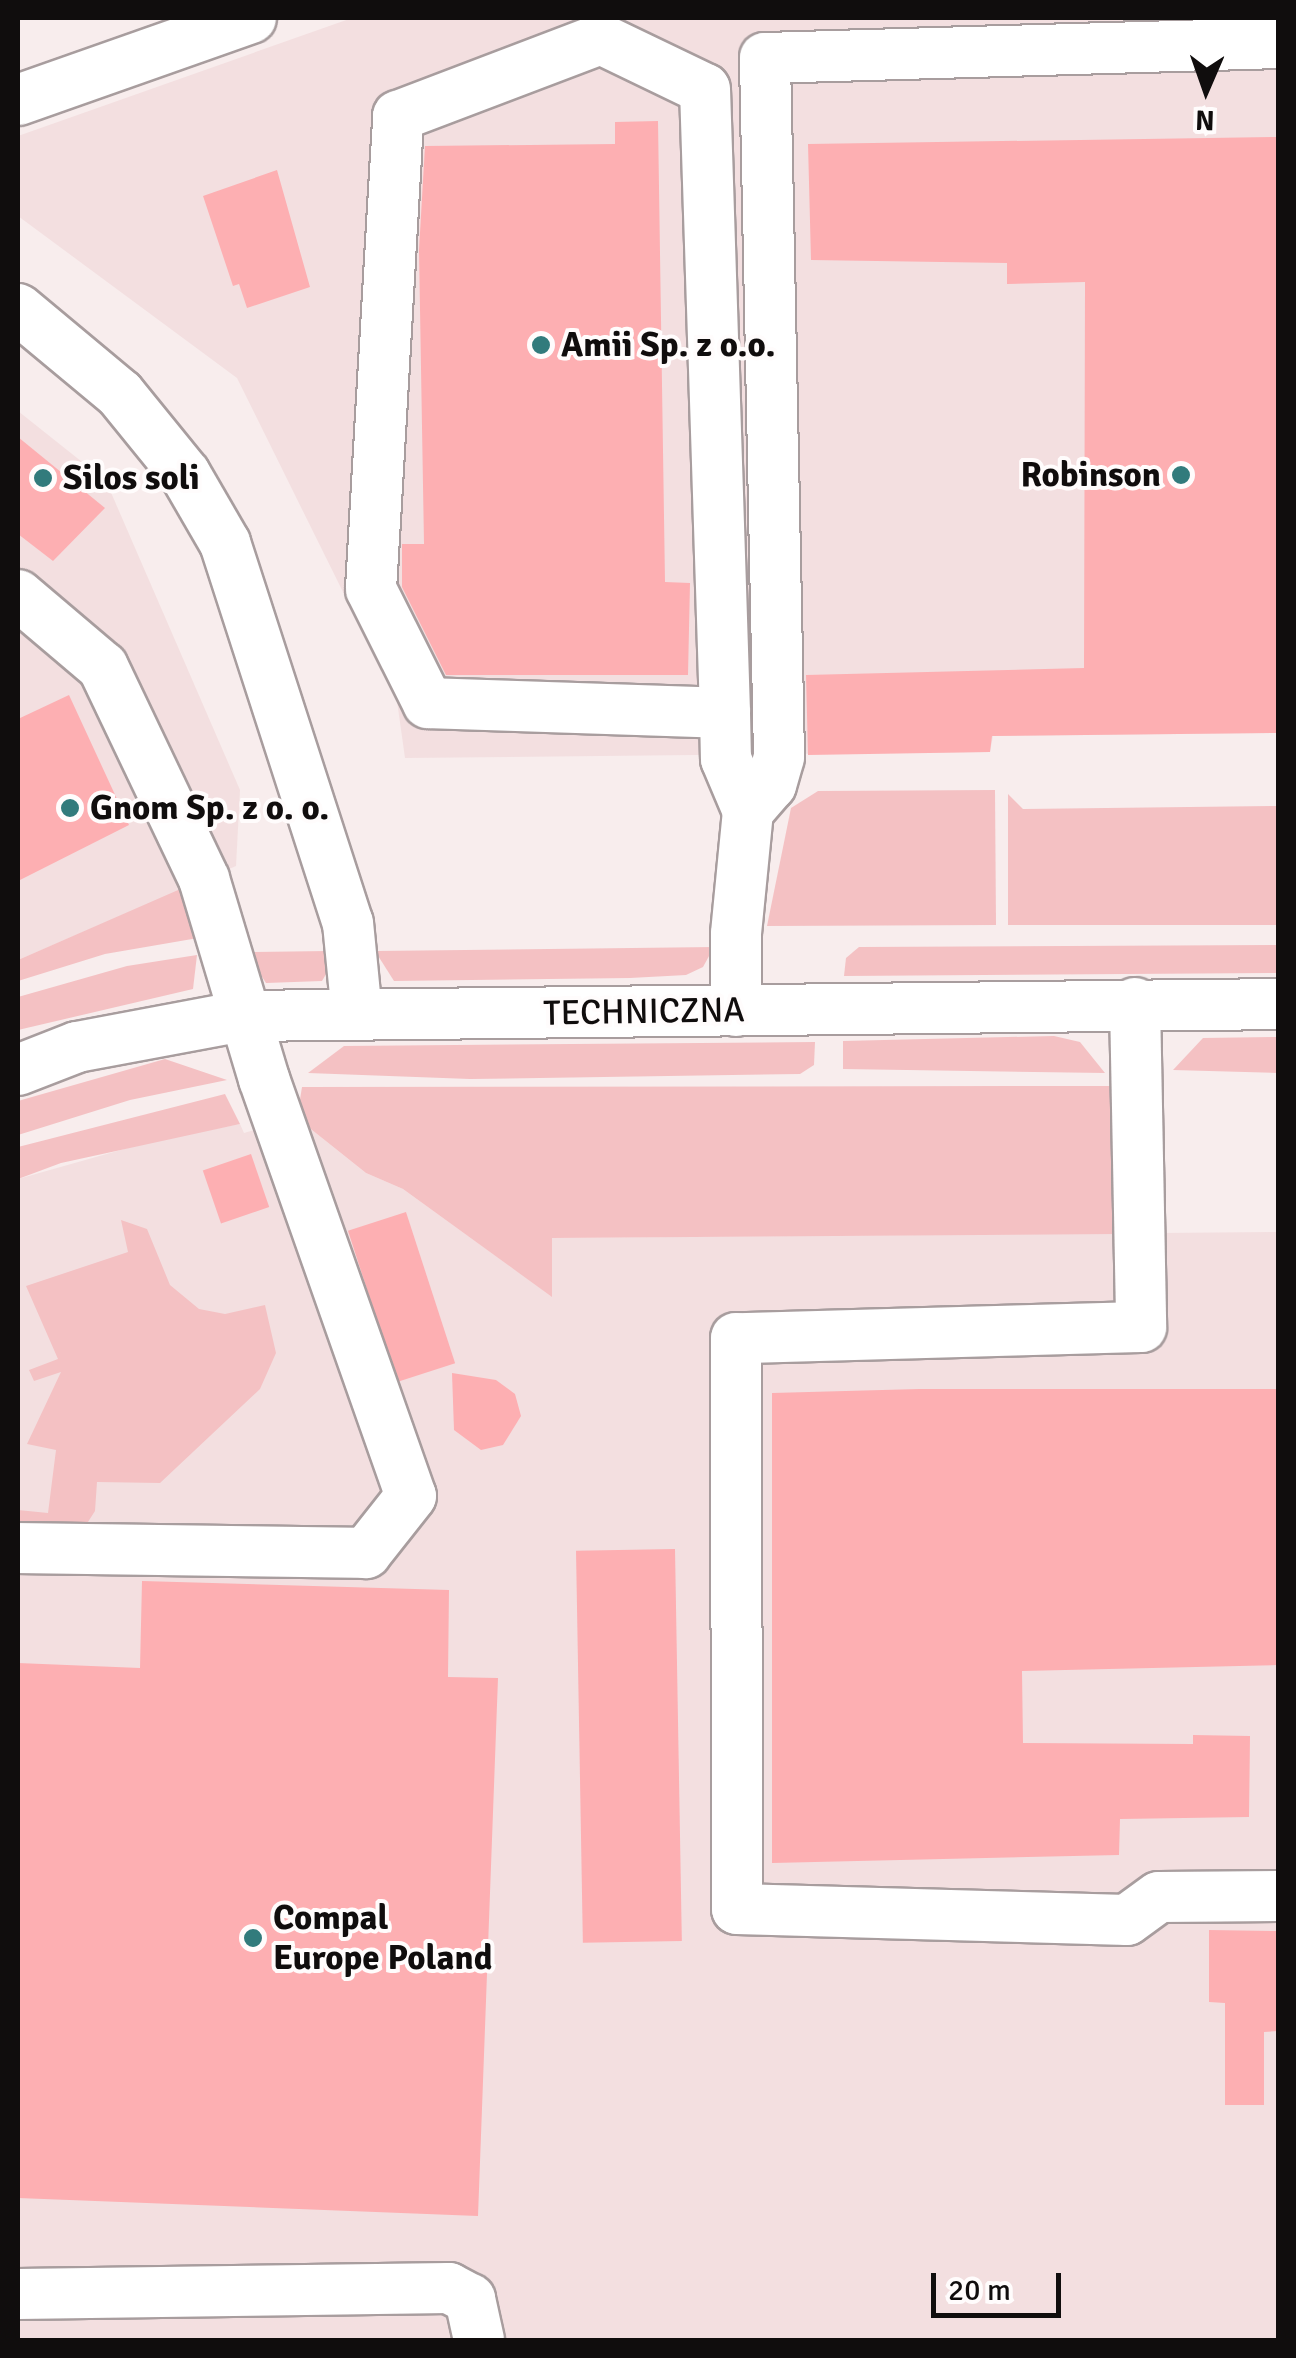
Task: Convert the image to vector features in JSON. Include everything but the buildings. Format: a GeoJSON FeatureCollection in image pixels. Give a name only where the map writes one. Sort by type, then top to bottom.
{"type":"FeatureCollection","features":[{"type":"Feature","properties":{"kind":"street"},"geometry":{"type":"LineString","coordinates":[[18,100],[252,18]]}},
{"type":"Feature","properties":{"kind":"street"},"geometry":{"type":"LineString","coordinates":[[748,811],[771,785],[780,757],[766,38],[1278,43]]}},
{"type":"Feature","properties":{"kind":"street"},"geometry":{"type":"LineString","coordinates":[[725,712],[428,703],[371,589],[398,116],[601,39],[706,89],[725,712],[726,759],[748,811],[736,934],[736,1011]]}},
{"type":"Feature","properties":{"kind":"street"},"geometry":{"type":"LineString","coordinates":[[18,309],[120,394],[185,474],[225,542],[348,922],[357,1014]]}},
{"type":"Feature","properties":{"kind":"street"},"geometry":{"type":"LineString","coordinates":[[18,595],[103,667],[204,878],[243,1016],[411,1496],[366,1554],[18,1548]]}},
{"type":"Feature","properties":{"kind":"street"},"geometry":{"type":"LineString","coordinates":[[1135,1002],[1140,1327],[736,1338],[737,1909],[1127,1920],[1159,1897],[1278,1896]]}},
{"type":"Feature","properties":{"kind":"street","name":"TECHNICZNA"},"geometry":{"type":"LineString","coordinates":[[18,1070],[77,1047],[243,1016],[1135,1002],[1278,1004]]}},
{"type":"Feature","properties":{"kind":"street"},"geometry":{"type":"LineString","coordinates":[[18,2294],[450,2288],[470,2299],[479,2340]]}},
{"type":"Feature","properties":{"kind":"shaded area"},"geometry":{"type":"Polygon","coordinates":[[[352,18],[1278,18],[1278,733],[993,736],[990,752],[405,758],[397,701],[237,378],[18,216],[18,136],[352,18]]]}},
{"type":"Feature","properties":{"kind":"shaded area"},"geometry":{"type":"Polygon","coordinates":[[[18,411],[106,481],[240,790],[236,866],[18,960],[18,411]]]}},
{"type":"Feature","properties":{"kind":"shaded area"},"geometry":{"type":"Polygon","coordinates":[[[995,790],[996,925],[767,926],[791,808],[818,791],[995,790]]]}},
{"type":"Feature","properties":{"kind":"shaded area"},"geometry":{"type":"Polygon","coordinates":[[[1008,794],[1023,809],[1278,806],[1278,925],[1008,925],[1008,794]]]}},
{"type":"Feature","properties":{"kind":"shaded area"},"geometry":{"type":"Polygon","coordinates":[[[185,887],[198,938],[105,954],[18,981],[18,960],[185,887]]]}},
{"type":"Feature","properties":{"kind":"shaded area"},"geometry":{"type":"Polygon","coordinates":[[[1278,945],[1278,973],[844,976],[846,958],[859,947],[1278,945]]]}},
{"type":"Feature","properties":{"kind":"shaded area"},"geometry":{"type":"Polygon","coordinates":[[[714,947],[703,967],[686,975],[394,981],[375,951],[714,947]]]}},
{"type":"Feature","properties":{"kind":"shaded area"},"geometry":{"type":"Polygon","coordinates":[[[328,951],[329,969],[322,981],[266,983],[246,952],[328,951]]]}},
{"type":"Feature","properties":{"kind":"shaded area"},"geometry":{"type":"Polygon","coordinates":[[[197,955],[193,989],[18,1030],[18,997],[127,966],[197,955]]]}},
{"type":"Feature","properties":{"kind":"shaded area"},"geometry":{"type":"Polygon","coordinates":[[[1054,1036],[1080,1042],[1105,1073],[843,1069],[843,1041],[1054,1036]]]}},
{"type":"Feature","properties":{"kind":"shaded area"},"geometry":{"type":"Polygon","coordinates":[[[1278,1037],[1278,1073],[1173,1070],[1203,1038],[1278,1037]]]}},
{"type":"Feature","properties":{"kind":"shaded area"},"geometry":{"type":"Polygon","coordinates":[[[815,1042],[814,1065],[800,1074],[470,1079],[308,1073],[344,1046],[815,1042]]]}},
{"type":"Feature","properties":{"kind":"shaded area"},"geometry":{"type":"Polygon","coordinates":[[[165,1059],[227,1080],[130,1100],[18,1135],[18,1101],[165,1059]]]}},
{"type":"Feature","properties":{"kind":"shaded area"},"geometry":{"type":"Polygon","coordinates":[[[1111,1086],[1117,1234],[552,1238],[552,1297],[403,1189],[366,1173],[297,1118],[302,1087],[1111,1086]]]}},
{"type":"Feature","properties":{"kind":"shaded area"},"geometry":{"type":"Polygon","coordinates":[[[225,1094],[240,1124],[61,1163],[18,1179],[18,1147],[225,1094]]]}},
{"type":"Feature","properties":{"kind":"shaded area"},"geometry":{"type":"Polygon","coordinates":[[[297,1118],[366,1173],[403,1189],[551,1296],[551,1238],[1278,1232],[1278,2340],[18,2340],[18,1179],[149,1142],[240,1124],[244,1133],[297,1118]]]}},
{"type":"Feature","properties":{"kind":"shaded area"},"geometry":{"type":"Polygon","coordinates":[[[121,1220],[147,1229],[170,1285],[199,1309],[225,1314],[265,1305],[276,1353],[260,1389],[160,1483],[97,1482],[95,1511],[86,1525],[18,1531],[18,1510],[48,1513],[56,1450],[27,1444],[61,1372],[34,1381],[29,1370],[58,1359],[26,1286],[128,1252],[121,1220]]]}},
{"type":"Feature","properties":{"kind":"place","name":"Amii Sp. z o.o."},"geometry":{"type":"Point","coordinates":[541,345]}},
{"type":"Feature","properties":{"kind":"place","name":"Robinson"},"geometry":{"type":"Point","coordinates":[1181,475]}},
{"type":"Feature","properties":{"kind":"place","name":"Silos soli"},"geometry":{"type":"Point","coordinates":[43,478]}},
{"type":"Feature","properties":{"kind":"place","name":"Gnom Sp. z o. o."},"geometry":{"type":"Point","coordinates":[70,808]}},
{"type":"Feature","properties":{"kind":"place","name":"Compal Europe Poland"},"geometry":{"type":"Point","coordinates":[253,1938]}}]}
